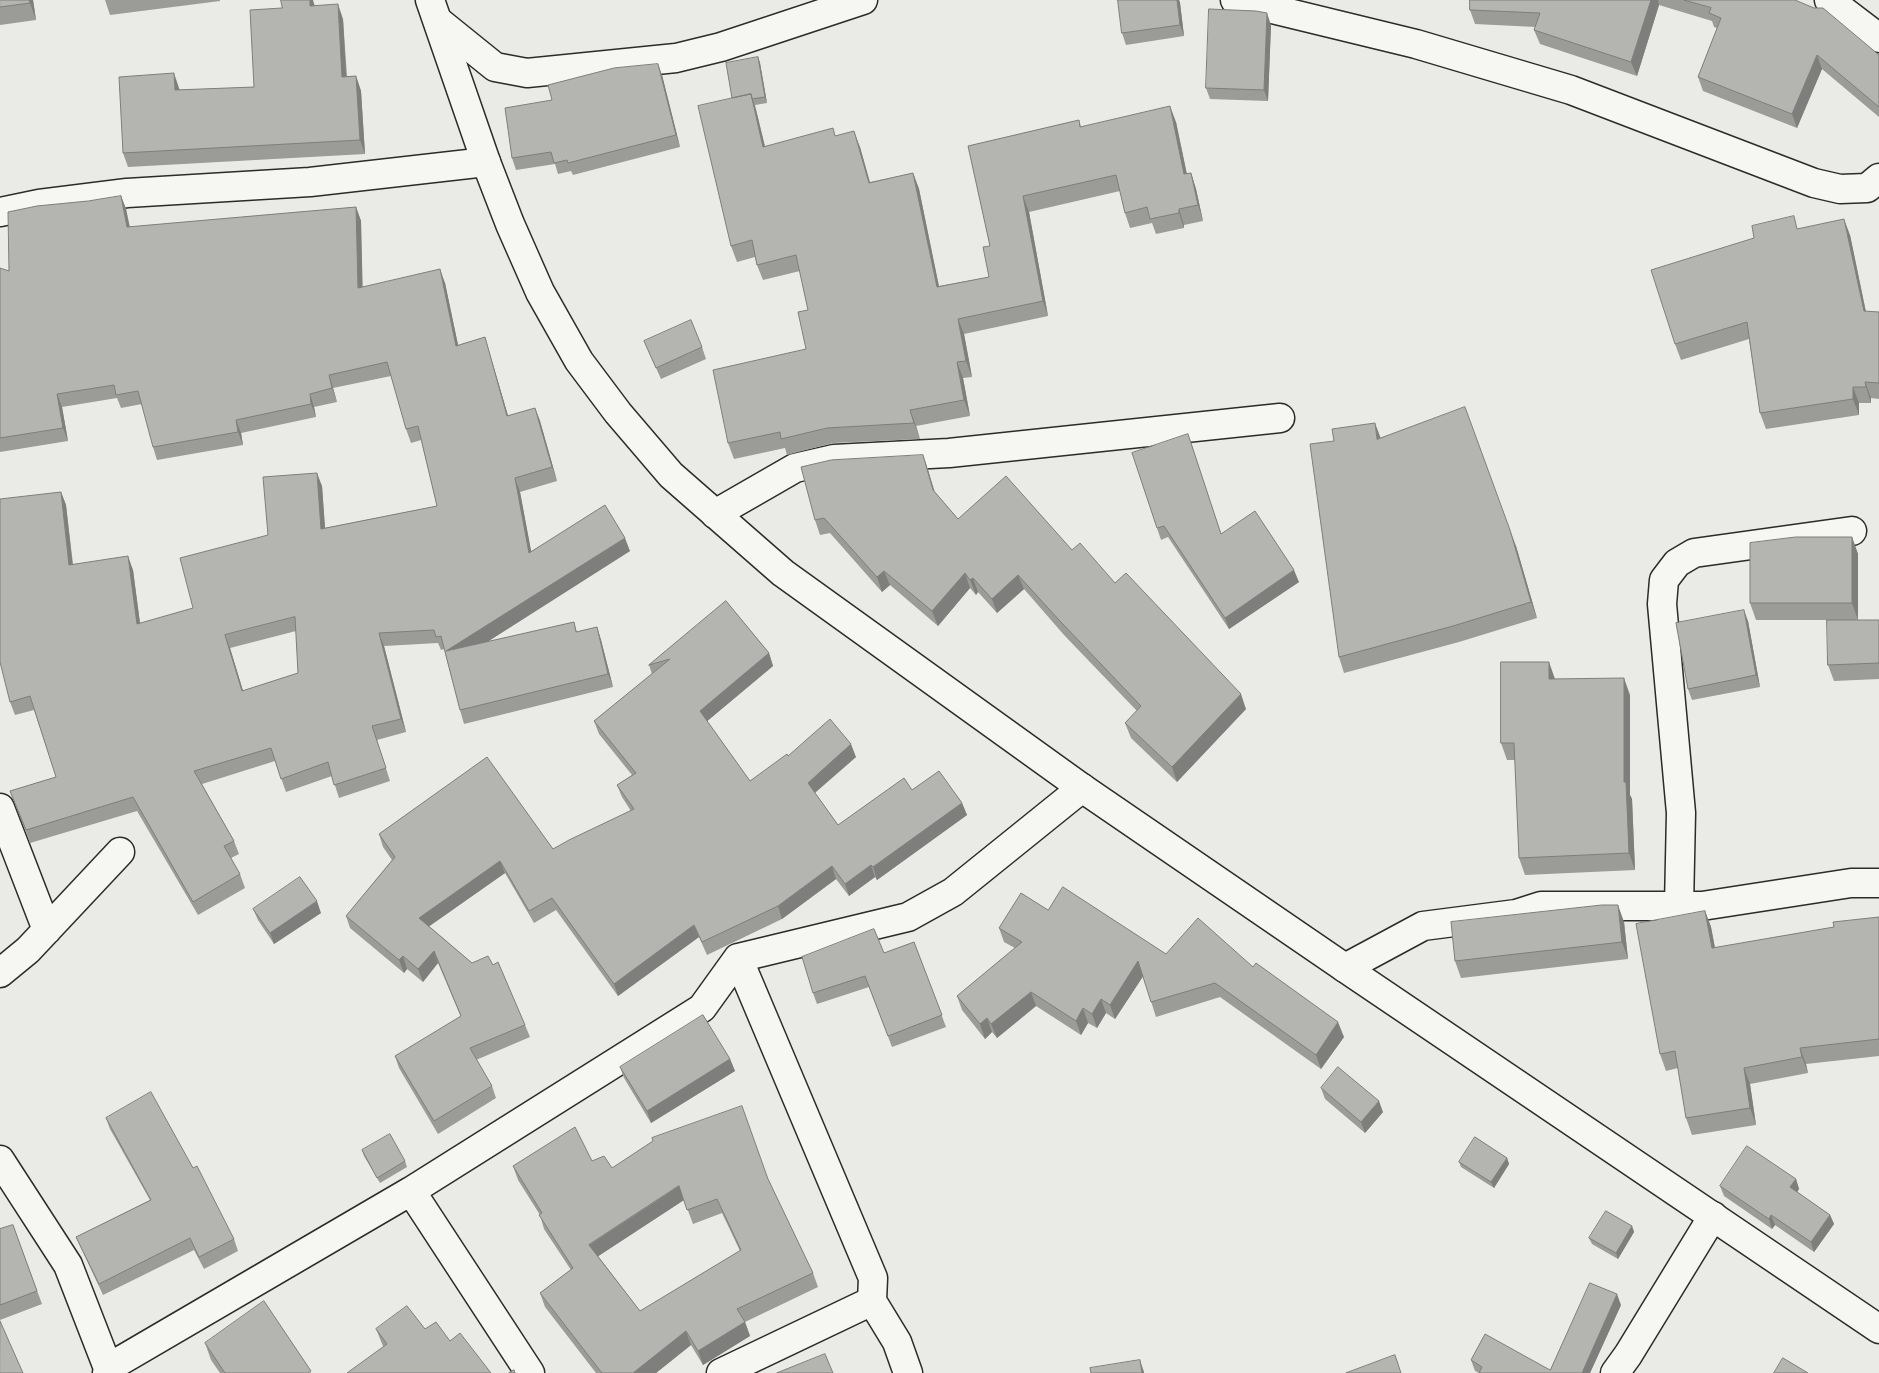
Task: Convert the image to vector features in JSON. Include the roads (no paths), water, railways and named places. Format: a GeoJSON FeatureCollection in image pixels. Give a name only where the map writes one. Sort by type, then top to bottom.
{"type":"FeatureCollection","features":[{"type":"Feature","properties":{"kind":"street"},"geometry":{"type":"LineString","coordinates":[[434,10],[495,67],[527,73],[676,58],[721,47],[863,0]]}},
{"type":"Feature","properties":{"kind":"street"},"geometry":{"type":"LineString","coordinates":[[1235,0],[1416,44],[1571,90],[1814,182],[1840,189],[1868,188],[1879,178]]}},
{"type":"Feature","properties":{"kind":"street"},"geometry":{"type":"LineString","coordinates":[[1829,0],[1879,38]]}},
{"type":"Feature","properties":{"kind":"street"},"geometry":{"type":"LineString","coordinates":[[434,10],[486,162],[510,224],[540,292],[579,361],[618,413],[671,475],[783,573],[1082,788],[1879,1329]]}},
{"type":"Feature","properties":{"kind":"street"},"geometry":{"type":"LineString","coordinates":[[0,212],[39,204],[128,193],[310,182],[486,162]]}},
{"type":"Feature","properties":{"kind":"street"},"geometry":{"type":"LineString","coordinates":[[715,514],[796,468],[834,459],[949,453],[1280,418]]}},
{"type":"Feature","properties":{"kind":"street"},"geometry":{"type":"LineString","coordinates":[[1679,906],[1681,813],[1662,604],[1664,580],[1677,563],[1694,552],[1852,531]]}},
{"type":"Feature","properties":{"kind":"street"},"geometry":{"type":"LineString","coordinates":[[0,1160],[68,1265],[108,1370],[411,1191],[702,1008],[738,958],[908,917],[953,892],[1082,788]]}},
{"type":"Feature","properties":{"kind":"street"},"geometry":{"type":"LineString","coordinates":[[0,808],[46,930]]}},
{"type":"Feature","properties":{"kind":"street"},"geometry":{"type":"LineString","coordinates":[[0,973],[28,950],[120,852]]}},
{"type":"Feature","properties":{"kind":"street"},"geometry":{"type":"LineString","coordinates":[[1345,968],[1423,926],[1516,914],[1541,906],[1702,906],[1851,883],[1879,883]]}},
{"type":"Feature","properties":{"kind":"street"},"geometry":{"type":"LineString","coordinates":[[738,958],[874,1278],[872,1301],[897,1342],[908,1373]]}},
{"type":"Feature","properties":{"kind":"street"},"geometry":{"type":"LineString","coordinates":[[411,1191],[530,1373]]}},
{"type":"Feature","properties":{"kind":"street"},"geometry":{"type":"LineString","coordinates":[[1615,1373],[1713,1216]]}},
{"type":"Feature","properties":{"kind":"street"},"geometry":{"type":"LineString","coordinates":[[721,1373],[872,1301]]}}]}
